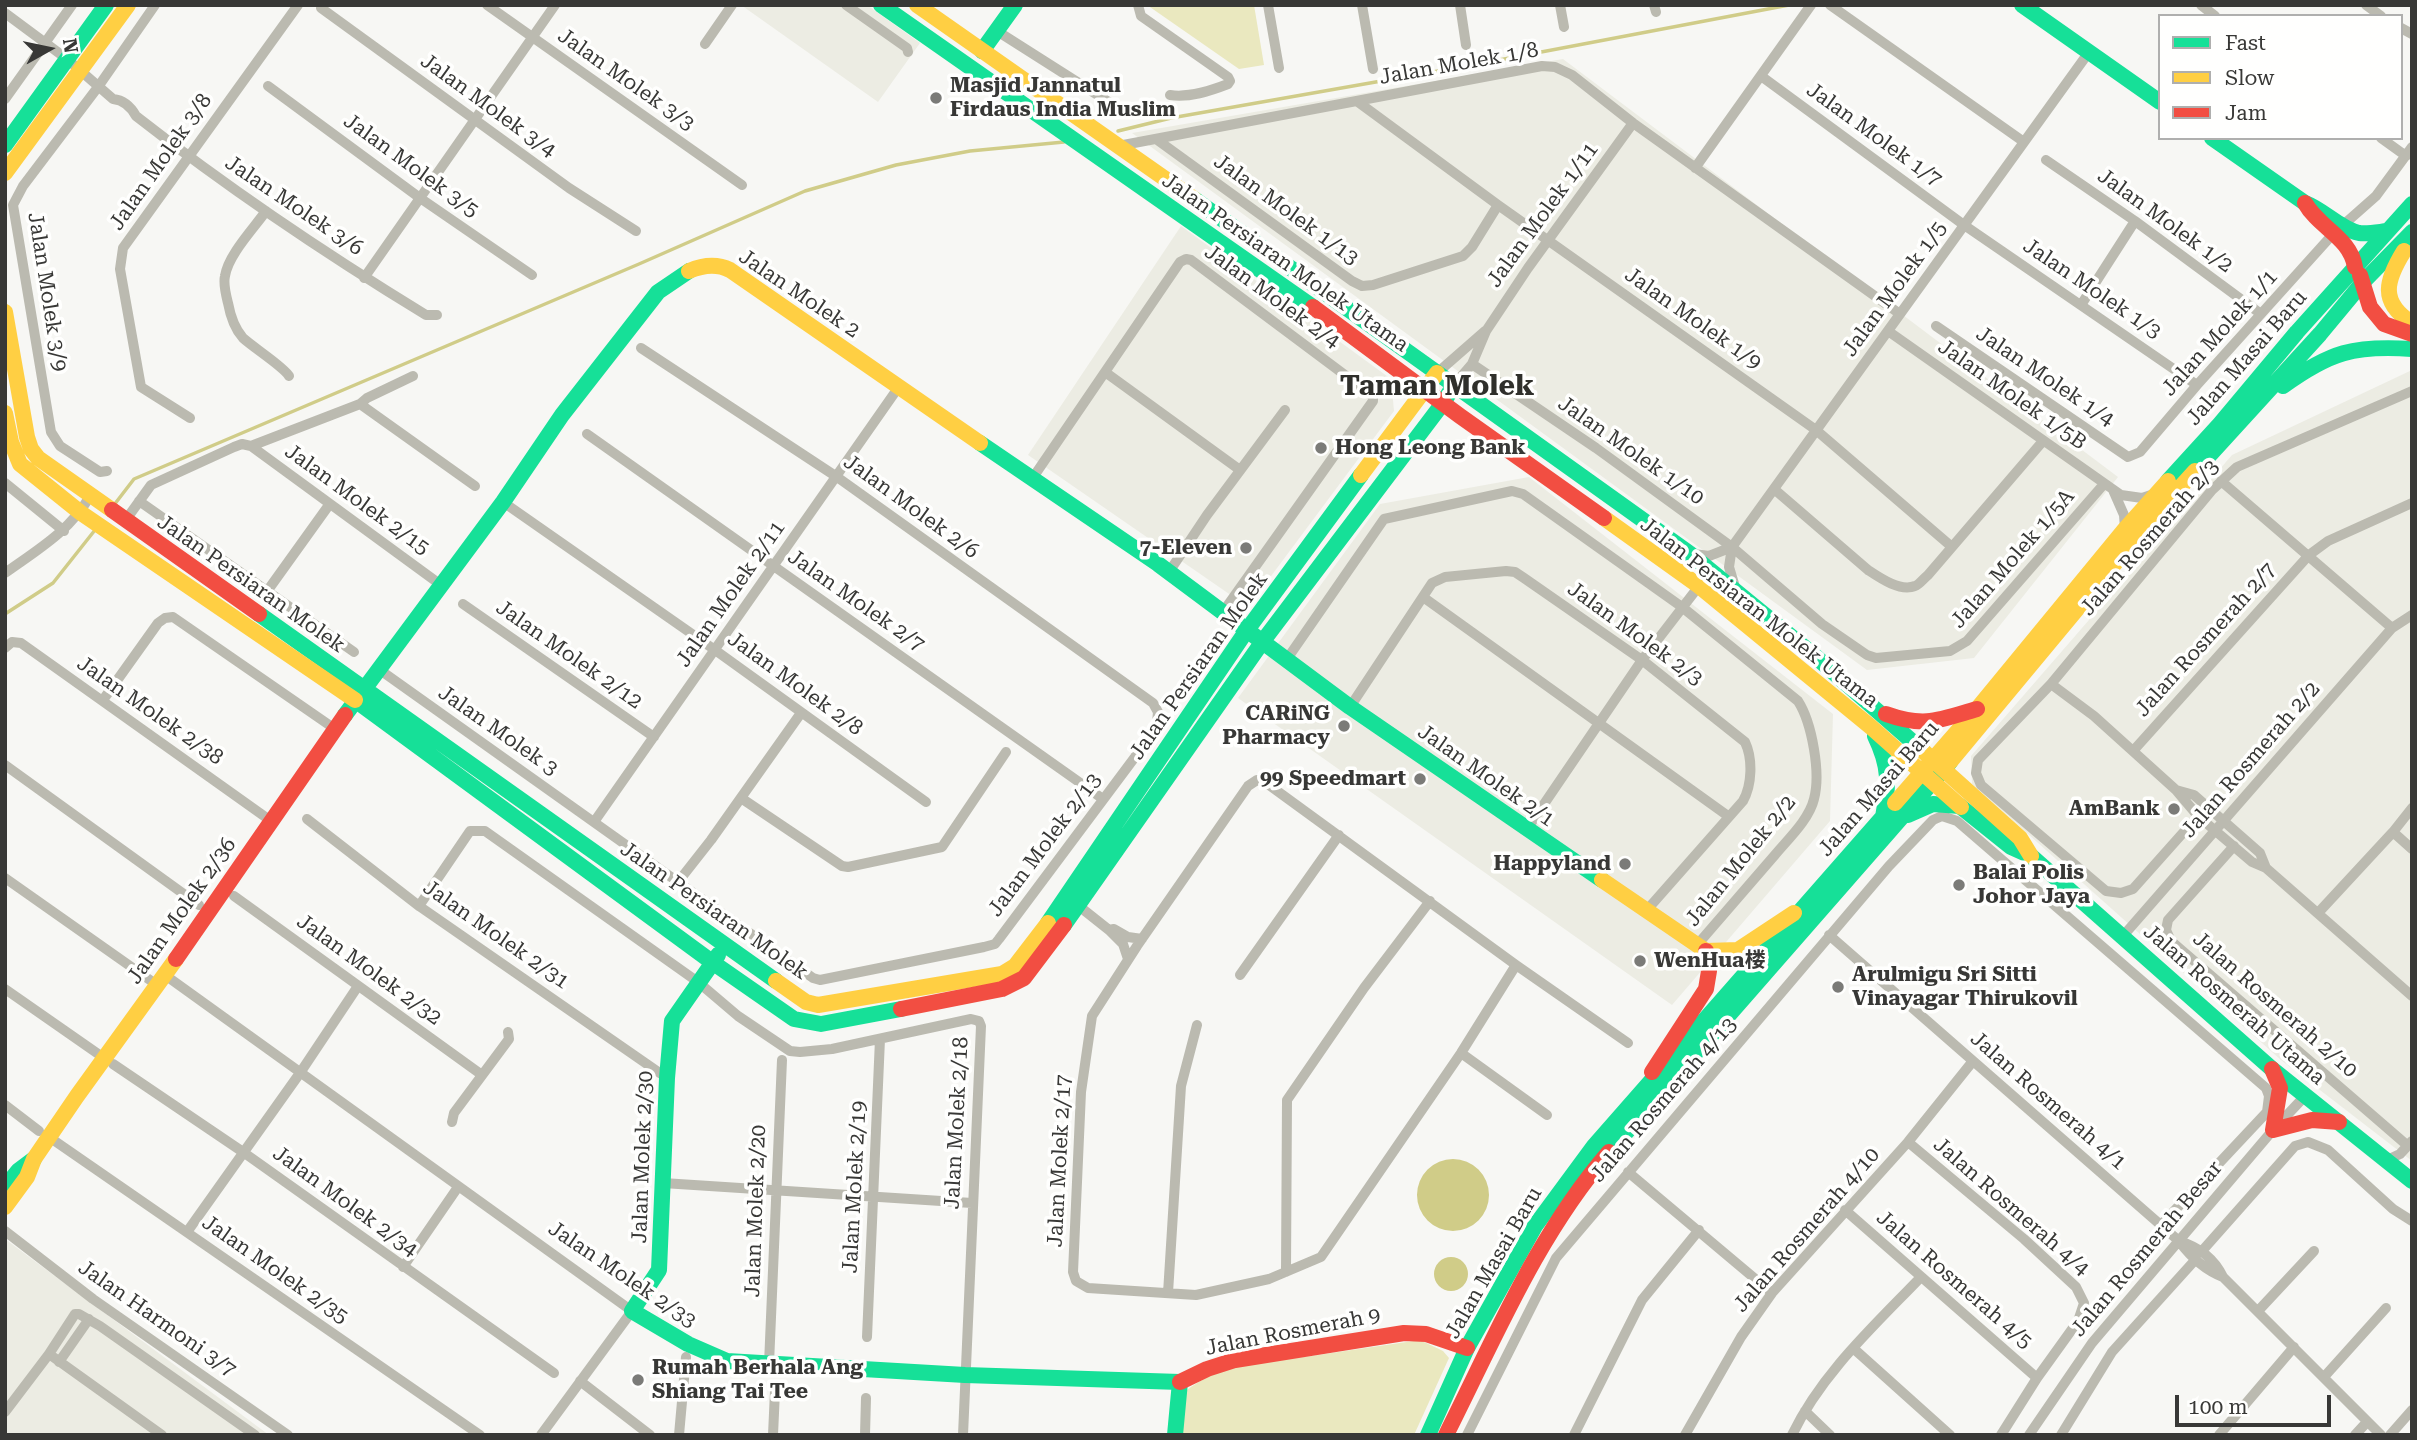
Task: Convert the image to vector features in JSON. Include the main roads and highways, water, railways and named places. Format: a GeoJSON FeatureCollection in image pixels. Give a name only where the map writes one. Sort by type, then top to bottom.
{"type":"FeatureCollection","features":[{"type":"Feature","properties":{"kind":"main road"},"geometry":{"type":"LineString","coordinates":[[5,145],[106,5]]}},
{"type":"Feature","properties":{"kind":"main road"},"geometry":{"type":"LineString","coordinates":[[5,173],[128,5]]}},
{"type":"Feature","properties":{"kind":"main road","name":"Jalan Persiaran Molek Utama"},"geometry":{"type":"LineString","coordinates":[[881,5],[1350,333],[1425,390],[1699,586],[1871,727],[1933,771]]}},
{"type":"Feature","properties":{"kind":"main road","name":"Jalan Persiaran Molek Utama"},"geometry":{"type":"LineString","coordinates":[[918,5],[1689,553],[1737,590],[1881,713],[1933,771]]}},
{"type":"Feature","properties":{"kind":"main road"},"geometry":{"type":"LineString","coordinates":[[982,51],[1016,5]]}},
{"type":"Feature","properties":{"kind":"main road"},"geometry":{"type":"LineString","coordinates":[[2022,5],[2158,101]]}},
{"type":"Feature","properties":{"kind":"main road"},"geometry":{"type":"LineString","coordinates":[[2215,140],[2305,203],[2320,208],[2338,229],[2355,256],[2355,267],[2364,281],[2370,307],[2384,324],[2412,334]]}},
{"type":"Feature","properties":{"kind":"main road","name":"Jalan Masai Baru"},"geometry":{"type":"LineString","coordinates":[[1933,771],[1977,709],[2124,529],[2220,424],[2412,204]]}},
{"type":"Feature","properties":{"kind":"main road"},"geometry":{"type":"LineString","coordinates":[[2338,229],[2387,232]]}},
{"type":"Feature","properties":{"kind":"main road","name":"Jalan Masai Baru"},"geometry":{"type":"LineString","coordinates":[[1446,1435],[1543,1242],[1592,1172],[1890,820],[1933,771],[1970,736],[2155,514],[2320,334],[2364,281],[2412,232]]}},
{"type":"Feature","properties":{"kind":"main road"},"geometry":{"type":"LineString","coordinates":[[2412,239],[2394,265],[2388,283],[2389,299],[2394,310],[2412,323]]}},
{"type":"Feature","properties":{"kind":"main road","name":"Jalan Molek 2"},"geometry":{"type":"LineString","coordinates":[[361,695],[503,502],[562,415],[658,292],[677,276],[699,267],[722,265],[1169,572],[1247,629]]}},
{"type":"Feature","properties":{"kind":"main road","name":"Jalan Persiaran Molek"},"geometry":{"type":"LineString","coordinates":[[5,312],[31,449],[46,465],[361,695],[712,962],[794,1019],[821,1024],[1002,989],[1024,978],[1247,629],[1437,373]]}},
{"type":"Feature","properties":{"kind":"main road"},"geometry":{"type":"LineString","coordinates":[[2244,416],[2312,364],[2346,349],[2375,346],[2412,349]]}},
{"type":"Feature","properties":{"kind":"main road","name":"Jalan Persiaran Molek"},"geometry":{"type":"LineString","coordinates":[[5,413],[11,442],[20,464],[85,516],[361,695],[806,1002],[818,1005],[1002,974],[1015,966],[1073,901],[1454,385]]}},
{"type":"Feature","properties":{"kind":"main road","name":"Jalan Molek 2/1"},"geometry":{"type":"LineString","coordinates":[[1247,629],[1350,707],[1702,948]]}},
{"type":"Feature","properties":{"kind":"main road","name":"Jalan Molek 2/36"},"geometry":{"type":"LineString","coordinates":[[5,1207],[27,1177],[44,1134],[109,1061],[161,980],[361,695]]}},
{"type":"Feature","properties":{"kind":"main road"},"geometry":{"type":"LineString","coordinates":[[1881,713],[1906,721],[1930,723],[1977,709]]}},
{"type":"Feature","properties":{"kind":"main road"},"geometry":{"type":"LineString","coordinates":[[1871,727],[1886,757],[1890,820],[1935,803],[1966,801],[1961,768],[1970,736]]}},
{"type":"Feature","properties":{"kind":"main road","name":"Jalan Rosmerah Utama"},"geometry":{"type":"LineString","coordinates":[[1933,771],[1966,801],[2020,838],[2031,856],[2272,1069],[2412,1181]]}},
{"type":"Feature","properties":{"kind":"main road","name":"Jalan Masai Baru"},"geometry":{"type":"LineString","coordinates":[[1428,1435],[1468,1349],[1535,1226],[1594,1146],[1808,904],[1890,820]]}},
{"type":"Feature","properties":{"kind":"main road"},"geometry":{"type":"LineString","coordinates":[[1639,1097],[1658,1062],[1706,989],[1710,971],[1702,948],[1738,950],[1808,904]]}},
{"type":"Feature","properties":{"kind":"main road","name":"Jalan Molek 2/30"},"geometry":{"type":"LineString","coordinates":[[632,1311],[659,1270],[672,1021],[725,944]]}},
{"type":"Feature","properties":{"kind":"main road"},"geometry":{"type":"LineString","coordinates":[[2272,1069],[2280,1088],[2273,1130],[2312,1120],[2339,1122]]}},
{"type":"Feature","properties":{"kind":"main road","name":"Jalan Molek 2/36"},"geometry":{"type":"LineString","coordinates":[[5,1187],[18,1171],[34,1158]]}},
{"type":"Feature","properties":{"kind":"main road","name":"Jalan Molek 2/33"},"geometry":{"type":"LineString","coordinates":[[632,1311],[688,1344],[727,1361],[965,1375],[1180,1382]]}},
{"type":"Feature","properties":{"kind":"main road","name":"Jalan Rosmerah 9"},"geometry":{"type":"LineString","coordinates":[[1180,1382],[1214,1365],[1404,1333],[1426,1334],[1468,1349]]}},
{"type":"Feature","properties":{"kind":"main road"},"geometry":{"type":"LineString","coordinates":[[1468,1349],[1475,1364],[1469,1387]]}},
{"type":"Feature","properties":{"kind":"main road"},"geometry":{"type":"LineString","coordinates":[[1175,1435],[1180,1382]]}},
{"type":"Feature","properties":{"kind":"waterway"},"geometry":{"type":"LineString","coordinates":[[1118,131],[1171,118],[1789,5]]}},
{"type":"Feature","properties":{"kind":"waterway"},"geometry":{"type":"LineString","coordinates":[[114,505],[134,479],[805,191],[896,165],[970,151],[1064,142]]}},
{"type":"Feature","properties":{"kind":"waterway"},"geometry":{"type":"LineString","coordinates":[[5,614],[53,583],[95,530]]}},
{"type":"Feature","properties":{"kind":"place","name":"Masjid Jannatul Firdaus India Muslim"},"geometry":{"type":"Point","coordinates":[936,98]}},
{"type":"Feature","properties":{"kind":"place","name":"Hong Leong Bank"},"geometry":{"type":"Point","coordinates":[1321,448]}},
{"type":"Feature","properties":{"kind":"place","name":"7-Eleven"},"geometry":{"type":"Point","coordinates":[1246,548]}},
{"type":"Feature","properties":{"kind":"place","name":"CARiNG Pharmacy"},"geometry":{"type":"Point","coordinates":[1344,726]}},
{"type":"Feature","properties":{"kind":"place","name":"99 Speedmart"},"geometry":{"type":"Point","coordinates":[1420,779]}},
{"type":"Feature","properties":{"kind":"place","name":"AmBank"},"geometry":{"type":"Point","coordinates":[2174,809]}},
{"type":"Feature","properties":{"kind":"place","name":"Happyland"},"geometry":{"type":"Point","coordinates":[1625,864]}},
{"type":"Feature","properties":{"kind":"place","name":"Balai Polis Johor Jaya"},"geometry":{"type":"Point","coordinates":[1959,885]}},
{"type":"Feature","properties":{"kind":"place","name":"WenHua楼"},"geometry":{"type":"Point","coordinates":[1640,961]}},
{"type":"Feature","properties":{"kind":"place","name":"Arulmigu Sri Sitti Vinayagar Thirukovil"},"geometry":{"type":"Point","coordinates":[1838,987]}},
{"type":"Feature","properties":{"kind":"place","name":"Rumah Berhala Ang Shiang Tai Tee"},"geometry":{"type":"Point","coordinates":[638,1380]}},
{"type":"Feature","properties":{"kind":"district","name":"Taman Molek"},"geometry":{"type":"Point","coordinates":[1437,387]}}]}
